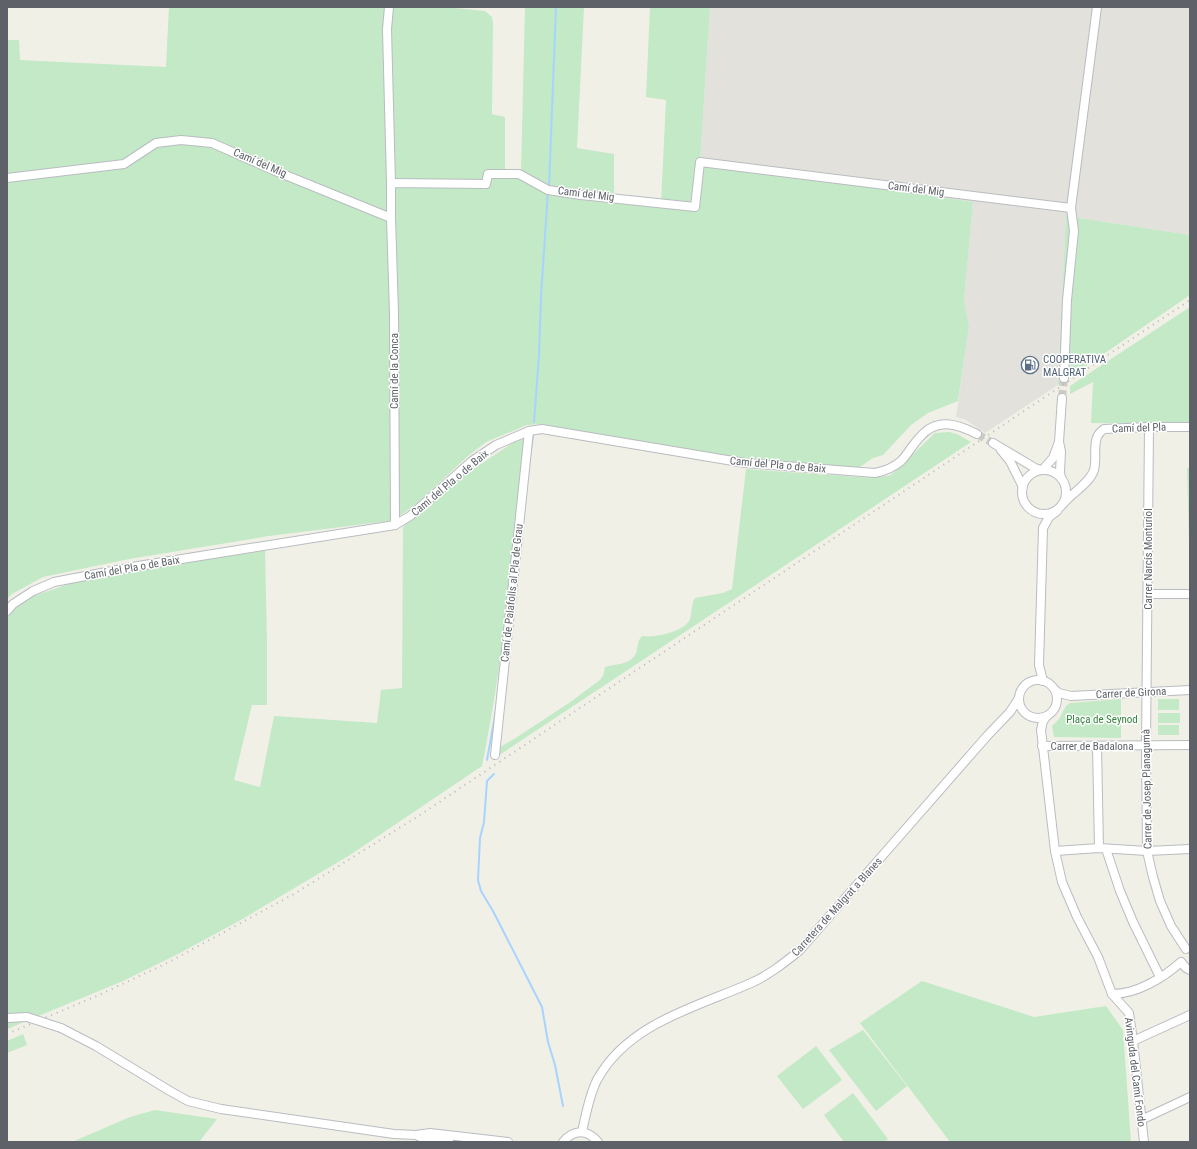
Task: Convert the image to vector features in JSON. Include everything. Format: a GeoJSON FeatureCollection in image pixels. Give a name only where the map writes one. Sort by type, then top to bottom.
{"type":"FeatureCollection","features":[{"type":"Feature","properties":{"kind":"street"},"geometry":{"type":"LineString","coordinates":[[389,7],[387,29],[391,218]]}},
{"type":"Feature","properties":{"kind":"street"},"geometry":{"type":"LineString","coordinates":[[1064,378],[1067,300],[1074,231],[1071,208],[1097,7]]}},
{"type":"Feature","properties":{"kind":"street","name":"Camí del Mig"},"geometry":{"type":"LineString","coordinates":[[7,178],[124,164],[156,144],[181,140],[212,142],[273,170],[391,218]]}},
{"type":"Feature","properties":{"kind":"street","name":"Camí del Mig"},"geometry":{"type":"LineString","coordinates":[[391,183],[486,184],[488,174],[519,174],[548,190],[695,207],[700,162],[1071,208]]}},
{"type":"Feature","properties":{"kind":"street","name":"Camí de la Conca"},"geometry":{"type":"LineString","coordinates":[[391,218],[394,320],[395,525]]}},
{"type":"Feature","properties":{"kind":"street"},"geometry":{"type":"LineString","coordinates":[[1043,681],[1039,665],[1043,528],[1049,518],[1063,504],[1066,493],[1060,472],[1061,451],[1059,442],[1062,398]]}},
{"type":"Feature","properties":{"kind":"street","name":"Camí del Pla o de Baix"},"geometry":{"type":"LineString","coordinates":[[7,611],[13,604],[54,582],[138,566],[395,525],[410,516],[472,461],[496,445],[529,431],[542,429],[744,464],[875,473],[888,470],[901,461],[920,437],[934,427],[945,424],[956,424],[977,434]]}},
{"type":"Feature","properties":{"kind":"street","name":"Carrer Narcís Monturiol"},"geometry":{"type":"LineString","coordinates":[[1147,692],[1149,427]]}},
{"type":"Feature","properties":{"kind":"street","name":"Camí del Pla"},"geometry":{"type":"LineString","coordinates":[[1063,504],[1092,475],[1095,468],[1096,438],[1104,429],[1190,427]]}},
{"type":"Feature","properties":{"kind":"street","name":"Camí de Palafolls al Pla de Grau"},"geometry":{"type":"LineString","coordinates":[[495,755],[529,431]]}},
{"type":"Feature","properties":{"kind":"street"},"geometry":{"type":"LineString","coordinates":[[1057,511],[1049,514],[1040,514],[1033,511],[1028,507],[1022,495],[1023,487],[1026,481],[1036,472],[1043,470],[1053,458],[1059,442]]}},
{"type":"Feature","properties":{"kind":"street"},"geometry":{"type":"LineString","coordinates":[[1023,487],[1010,461],[996,445],[1035,468],[1054,472],[1062,480],[1082,486]]}},
{"type":"Feature","properties":{"kind":"street"},"geometry":{"type":"LineString","coordinates":[[1033,511],[1043,528]]}},
{"type":"Feature","properties":{"kind":"street"},"geometry":{"type":"LineString","coordinates":[[1148,594],[1188,594]]}},
{"type":"Feature","properties":{"kind":"street"},"geometry":{"type":"LineString","coordinates":[[1032,681],[1039,665]]}},
{"type":"Feature","properties":{"kind":"street"},"geometry":{"type":"LineString","coordinates":[[1025,713],[1020,705],[1019,698],[1026,684],[1032,681],[1043,681],[1055,690],[1057,704],[1053,712],[1043,721],[1041,730],[1055,851],[1060,873],[1069,899],[1098,957],[1112,994],[1127,992],[1150,983],[1160,977],[1181,962],[1188,948]]}},
{"type":"Feature","properties":{"kind":"street","name":"Carrer de Girona"},"geometry":{"type":"LineString","coordinates":[[1055,690],[1059,693],[1071,696],[1190,690]]}},
{"type":"Feature","properties":{"kind":"street","name":"Carrer de Josep Planagumà"},"geometry":{"type":"LineString","coordinates":[[1147,692],[1147,851],[1160,901],[1171,926],[1188,948]]}},
{"type":"Feature","properties":{"kind":"street","name":"Carrer de Girona"},"geometry":{"type":"LineString","coordinates":[[1057,704],[1060,704],[1071,696]]}},
{"type":"Feature","properties":{"kind":"street","name":"Carretera de Malgrat a Blanes"},"geometry":{"type":"LineString","coordinates":[[582,1132],[589,1100],[596,1081],[618,1053],[630,1041],[656,1023],[752,982],[780,966],[799,951],[987,736],[1010,712],[1019,698]]}},
{"type":"Feature","properties":{"kind":"street"},"geometry":{"type":"LineString","coordinates":[[1010,712],[1025,713],[1032,717],[1039,718],[1046,717]]}},
{"type":"Feature","properties":{"kind":"street"},"geometry":{"type":"LineString","coordinates":[[1032,717],[1041,730]]}},
{"type":"Feature","properties":{"kind":"street","name":"Carrer de Badalona"},"geometry":{"type":"LineString","coordinates":[[1042,746],[1190,745]]}},
{"type":"Feature","properties":{"kind":"street"},"geometry":{"type":"LineString","coordinates":[[1097,746],[1103,848],[1133,922],[1160,977]]}},
{"type":"Feature","properties":{"kind":"street"},"geometry":{"type":"LineString","coordinates":[[1055,851],[1103,848],[1147,851],[1190,849]]}},
{"type":"Feature","properties":{"kind":"street"},"geometry":{"type":"LineString","coordinates":[[1181,962],[1190,970]]}},
{"type":"Feature","properties":{"kind":"street"},"geometry":{"type":"LineString","coordinates":[[1121,1003],[1127,992]]}},
{"type":"Feature","properties":{"kind":"street","name":"Avinguda del Camí Fondo"},"geometry":{"type":"LineString","coordinates":[[1112,994],[1129,1013],[1144,1142]]}},
{"type":"Feature","properties":{"kind":"street"},"geometry":{"type":"LineString","coordinates":[[1133,1042],[1190,1014]]}},
{"type":"Feature","properties":{"kind":"street"},"geometry":{"type":"LineString","coordinates":[[7,1018],[27,1017],[61,1028],[96,1046],[188,1101],[221,1109],[394,1134],[433,1134],[508,1142]]}},
{"type":"Feature","properties":{"kind":"street"},"geometry":{"type":"LineString","coordinates":[[1141,1120],[1190,1097]]}},
{"type":"Feature","properties":{"kind":"street"},"geometry":{"type":"LineString","coordinates":[[563,1142],[568,1136],[582,1132],[593,1137],[598,1142]]}},
{"type":"Feature","properties":{"kind":"street"},"geometry":{"type":"LineString","coordinates":[[433,1134],[444,1138],[462,1140],[465,1142]]}},
{"type":"Feature","properties":{"kind":"street"},"geometry":{"type":"LineString","coordinates":[[416,1135],[428,1140],[449,1142]]}},
{"type":"Feature","properties":{"kind":"street"},"geometry":{"type":"LineString","coordinates":[[474,1142],[484,1142]]}},
{"type":"Feature","properties":{"kind":"shaded area"},"geometry":{"type":"Polygon","coordinates":[[[710,7],[1190,7],[1190,235],[1066,216],[1058,385],[985,433],[966,420],[956,417],[969,326],[964,301],[973,202],[700,162],[710,7]]]}},
{"type":"Feature","properties":{"kind":"green space"},"geometry":{"type":"Polygon","coordinates":[[[169,7],[445,7],[485,11],[492,17],[493,23],[492,114],[505,117],[505,169],[521,173],[525,7],[584,7],[577,148],[614,154],[614,195],[661,203],[666,100],[646,97],[650,7],[710,7],[700,162],[973,202],[964,301],[969,326],[958,401],[928,413],[911,425],[883,455],[873,458],[857,469],[745,461],[658,447],[541,424],[527,425],[486,442],[468,456],[417,503],[401,515],[389,521],[269,536],[129,559],[43,577],[12,594],[7,599],[7,40],[19,40],[20,60],[166,67],[169,7]]]}},
{"type":"Feature","properties":{"kind":"green space"},"geometry":{"type":"Polygon","coordinates":[[[1066,216],[1190,235],[1190,295],[1058,385],[1066,216]]]}},
{"type":"Feature","properties":{"kind":"green space"},"geometry":{"type":"Polygon","coordinates":[[[1190,307],[1190,424],[1091,423],[1093,382],[1070,394],[1070,386],[1190,307]]]}},
{"type":"Feature","properties":{"kind":"green space"},"geometry":{"type":"Polygon","coordinates":[[[949,432],[957,434],[971,442],[498,756],[497,749],[569,703],[600,680],[603,676],[605,667],[626,662],[634,657],[638,642],[642,636],[651,636],[674,631],[688,623],[695,598],[723,593],[732,589],[746,469],[873,478],[891,475],[935,433],[949,432]]]}},
{"type":"Feature","properties":{"kind":"green space"},"geometry":{"type":"Polygon","coordinates":[[[526,437],[513,561],[490,725],[482,766],[350,855],[239,921],[176,955],[123,981],[7,1029],[7,618],[13,610],[36,595],[75,582],[265,548],[267,705],[252,705],[234,780],[260,787],[274,716],[377,723],[381,690],[402,688],[403,527],[458,479],[514,442],[526,437]]]}},
{"type":"Feature","properties":{"kind":"green space"},"geometry":{"type":"Polygon","coordinates":[[[1187,468],[1190,468],[1190,577],[1187,468]]]}},
{"type":"Feature","properties":{"kind":"green space","name":"Plaça de Seynod"},"geometry":{"type":"Polygon","coordinates":[[[1121,699],[1121,738],[1054,737],[1052,726],[1059,719],[1066,706],[1070,703],[1121,699]]]}},
{"type":"Feature","properties":{"kind":"green space"},"geometry":{"type":"Polygon","coordinates":[[[1158,699],[1179,699],[1179,710],[1158,710],[1158,699]]]}},
{"type":"Feature","properties":{"kind":"green space"},"geometry":{"type":"Polygon","coordinates":[[[1158,713],[1180,713],[1180,723],[1158,723],[1158,713]]]}},
{"type":"Feature","properties":{"kind":"green space"},"geometry":{"type":"Polygon","coordinates":[[[1158,725],[1179,725],[1179,735],[1158,735],[1158,725]]]}},
{"type":"Feature","properties":{"kind":"green space"},"geometry":{"type":"Polygon","coordinates":[[[922,981],[1034,1017],[1106,1006],[1123,1030],[1131,1142],[950,1142],[860,1023],[922,981]]]}},
{"type":"Feature","properties":{"kind":"green space"},"geometry":{"type":"Polygon","coordinates":[[[863,1030],[907,1086],[876,1111],[829,1050],[863,1030]]]}},
{"type":"Feature","properties":{"kind":"green space"},"geometry":{"type":"Polygon","coordinates":[[[23,1034],[27,1045],[7,1053],[7,1041],[23,1034]]]}},
{"type":"Feature","properties":{"kind":"green space"},"geometry":{"type":"Polygon","coordinates":[[[816,1046],[842,1080],[803,1109],[777,1076],[816,1046]]]}},
{"type":"Feature","properties":{"kind":"green space"},"geometry":{"type":"Polygon","coordinates":[[[853,1093],[888,1139],[884,1142],[844,1142],[824,1115],[853,1093]]]}},
{"type":"Feature","properties":{"kind":"green space"},"geometry":{"type":"Polygon","coordinates":[[[155,1110],[217,1119],[199,1142],[72,1142],[130,1117],[155,1110]]]}},
{"type":"Feature","properties":{"kind":"waterway"},"geometry":{"type":"LineString","coordinates":[[549,187],[556,7]]}},
{"type":"Feature","properties":{"kind":"waterway"},"geometry":{"type":"LineString","coordinates":[[534,422],[548,191]]}},
{"type":"Feature","properties":{"kind":"waterway"},"geometry":{"type":"LineString","coordinates":[[530,456],[533,436]]}},
{"type":"Feature","properties":{"kind":"waterway"},"geometry":{"type":"LineString","coordinates":[[487,760],[496,710]]}},
{"type":"Feature","properties":{"kind":"waterway"},"geometry":{"type":"LineString","coordinates":[[494,774],[487,781],[484,822],[480,838],[478,880],[481,891],[493,911],[542,1007],[548,1042],[555,1065],[563,1106]]}},
{"type":"Feature","properties":{"kind":"tunnel"},"geometry":{"type":"LineString","coordinates":[[1062,398],[1064,378]]}},
{"type":"Feature","properties":{"kind":"tunnel"},"geometry":{"type":"LineString","coordinates":[[977,434],[993,443]]}},
{"type":"Feature","properties":{"kind":"railway"},"geometry":{"type":"LineString","coordinates":[[7,1034],[99,995],[169,962],[294,894],[420,815],[1190,300]]}},
{"type":"Feature","properties":{"kind":"place","name":"COOPERATIVA MALGRAT"},"geometry":{"type":"Point","coordinates":[1030,365]}}]}
